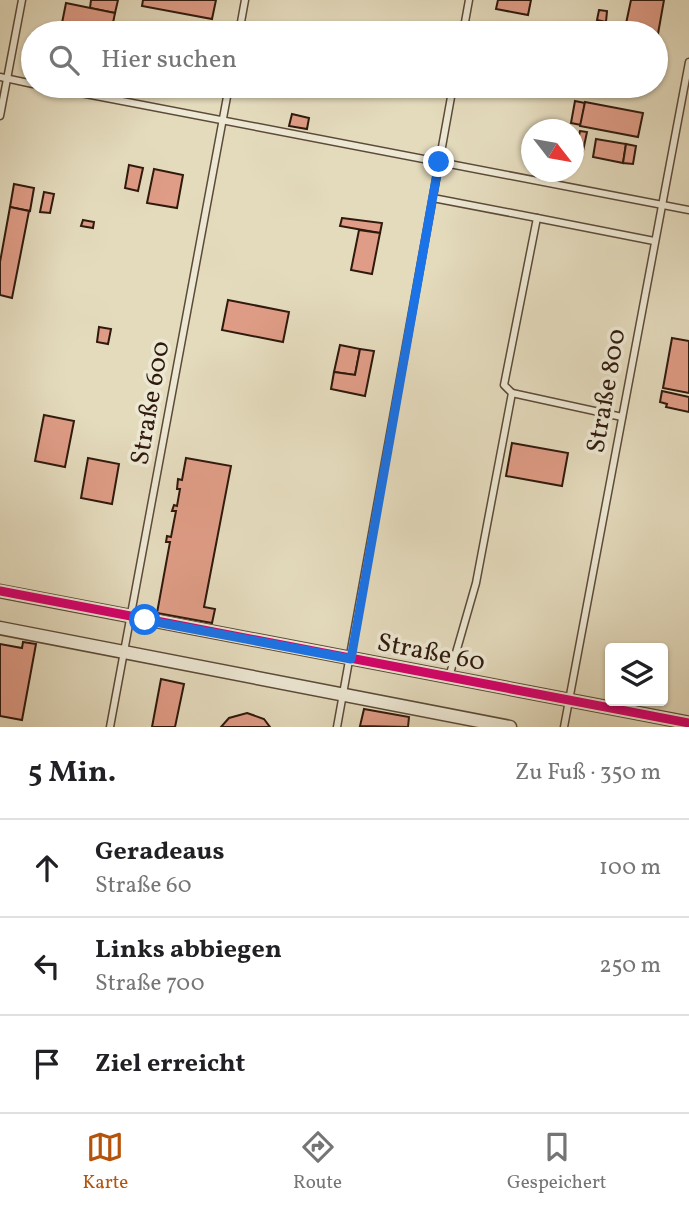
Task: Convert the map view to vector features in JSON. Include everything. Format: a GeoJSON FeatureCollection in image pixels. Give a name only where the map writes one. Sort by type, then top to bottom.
{"type":"FeatureCollection","features":[{"type":"Feature","properties":{"kind":"street","name":"Straße 60"},"geometry":{"type":"LineString","coordinates":[[0,591],[689,723]]}},
{"type":"Feature","properties":{"kind":"street"},"geometry":{"type":"LineString","coordinates":[[0,628],[510,727]]}},
{"type":"Feature","properties":{"kind":"lane"},"geometry":{"type":"LineString","coordinates":[[0,116],[4,78],[22,0]]}},
{"type":"Feature","properties":{"kind":"lane"},"geometry":{"type":"LineString","coordinates":[[241,21],[245,0]]}},
{"type":"Feature","properties":{"kind":"lane"},"geometry":{"type":"LineString","coordinates":[[466,21],[470,0]]}},
{"type":"Feature","properties":{"kind":"lane","name":"Straße 800"},"geometry":{"type":"LineString","coordinates":[[564,727],[689,62]]}},
{"type":"Feature","properties":{"kind":"lane"},"geometry":{"type":"LineString","coordinates":[[107,98],[689,210]]}},
{"type":"Feature","properties":{"kind":"lane","name":"Straße 600"},"geometry":{"type":"LineString","coordinates":[[110,727],[227,98]]}},
{"type":"Feature","properties":{"kind":"lane"},"geometry":{"type":"LineString","coordinates":[[337,727],[451,98]]}},
{"type":"Feature","properties":{"kind":"lane"},"geometry":{"type":"LineString","coordinates":[[433,198],[654,241]]}},
{"type":"Feature","properties":{"kind":"lane"},"geometry":{"type":"LineString","coordinates":[[537,218],[504,385],[512,393],[622,416]]}},
{"type":"Feature","properties":{"kind":"lane"},"geometry":{"type":"LineString","coordinates":[[449,678],[476,583],[512,393]]}},
{"type":"Feature","properties":{"kind":"building"},"geometry":{"type":"Polygon","coordinates":[[[91,0],[118,0],[115,13],[90,8],[91,0]]]}},
{"type":"Feature","properties":{"kind":"building"},"geometry":{"type":"Polygon","coordinates":[[[143,0],[216,0],[212,19],[142,6],[143,0]]]}},
{"type":"Feature","properties":{"kind":"building"},"geometry":{"type":"Polygon","coordinates":[[[498,0],[531,0],[528,15],[496,9],[498,0]]]}},
{"type":"Feature","properties":{"kind":"building"},"geometry":{"type":"Polygon","coordinates":[[[631,0],[664,0],[660,21],[627,21],[631,0]]]}},
{"type":"Feature","properties":{"kind":"building"},"geometry":{"type":"Polygon","coordinates":[[[66,3],[115,13],[113,21],[62,21],[66,3]]]}},
{"type":"Feature","properties":{"kind":"building"},"geometry":{"type":"Polygon","coordinates":[[[599,10],[607,11],[606,21],[597,20],[599,10]]]}},
{"type":"Feature","properties":{"kind":"building"},"geometry":{"type":"Polygon","coordinates":[[[575,101],[585,103],[582,119],[572,119],[575,101]]]}},
{"type":"Feature","properties":{"kind":"building"},"geometry":{"type":"Polygon","coordinates":[[[585,102],[643,113],[638,137],[584,127],[584,119],[581,119],[585,102]]]}},
{"type":"Feature","properties":{"kind":"building"},"geometry":{"type":"Polygon","coordinates":[[[292,114],[309,118],[307,129],[289,126],[292,114]]]}},
{"type":"Feature","properties":{"kind":"building"},"geometry":{"type":"Polygon","coordinates":[[[596,139],[626,144],[623,163],[593,157],[596,139]]]}},
{"type":"Feature","properties":{"kind":"building"},"geometry":{"type":"Polygon","coordinates":[[[626,144],[636,146],[633,164],[623,163],[626,144]]]}},
{"type":"Feature","properties":{"kind":"building"},"geometry":{"type":"Polygon","coordinates":[[[129,165],[143,168],[138,191],[125,188],[129,165]]]}},
{"type":"Feature","properties":{"kind":"building"},"geometry":{"type":"Polygon","coordinates":[[[154,169],[183,175],[177,208],[147,203],[154,169]]]}},
{"type":"Feature","properties":{"kind":"building"},"geometry":{"type":"Polygon","coordinates":[[[14,184],[34,188],[30,211],[10,207],[14,184]]]}},
{"type":"Feature","properties":{"kind":"building"},"geometry":{"type":"Polygon","coordinates":[[[44,192],[54,194],[50,213],[40,212],[44,192]]]}},
{"type":"Feature","properties":{"kind":"building"},"geometry":{"type":"Polygon","coordinates":[[[10,207],[29,211],[12,298],[0,295],[0,262],[10,207]]]}},
{"type":"Feature","properties":{"kind":"building"},"geometry":{"type":"Polygon","coordinates":[[[342,218],[382,223],[380,233],[340,226],[342,218]]]}},
{"type":"Feature","properties":{"kind":"building"},"geometry":{"type":"Polygon","coordinates":[[[83,220],[94,222],[93,228],[81,226],[83,220]]]}},
{"type":"Feature","properties":{"kind":"building"},"geometry":{"type":"Polygon","coordinates":[[[359,230],[380,233],[372,274],[351,270],[359,230]]]}},
{"type":"Feature","properties":{"kind":"building"},"geometry":{"type":"Polygon","coordinates":[[[228,300],[289,312],[283,342],[222,330],[228,300]]]}},
{"type":"Feature","properties":{"kind":"building"},"geometry":{"type":"Polygon","coordinates":[[[99,327],[111,329],[108,344],[97,342],[99,327]]]}},
{"type":"Feature","properties":{"kind":"building"},"geometry":{"type":"Polygon","coordinates":[[[672,338],[689,341],[689,393],[663,388],[672,338]]]}},
{"type":"Feature","properties":{"kind":"building"},"geometry":{"type":"Polygon","coordinates":[[[340,345],[360,349],[355,375],[334,372],[340,345]]]}},
{"type":"Feature","properties":{"kind":"building"},"geometry":{"type":"Polygon","coordinates":[[[360,349],[374,351],[365,396],[331,389],[334,372],[355,375],[360,349]]]}},
{"type":"Feature","properties":{"kind":"building"},"geometry":{"type":"Polygon","coordinates":[[[662,391],[689,397],[689,412],[666,407],[667,404],[660,402],[662,391]]]}},
{"type":"Feature","properties":{"kind":"building"},"geometry":{"type":"Polygon","coordinates":[[[44,415],[74,421],[65,467],[35,461],[44,415]]]}},
{"type":"Feature","properties":{"kind":"building"},"geometry":{"type":"Polygon","coordinates":[[[512,443],[568,453],[562,486],[506,476],[512,443]]]}},
{"type":"Feature","properties":{"kind":"building"},"geometry":{"type":"Polygon","coordinates":[[[88,458],[119,464],[112,504],[81,498],[88,458]]]}},
{"type":"Feature","properties":{"kind":"building"},"geometry":{"type":"Polygon","coordinates":[[[186,458],[231,466],[204,607],[215,609],[212,623],[157,613],[170,542],[166,542],[167,536],[171,537],[176,511],[172,511],[174,505],[177,506],[180,489],[177,489],[178,479],[182,480],[186,458]]]}},
{"type":"Feature","properties":{"kind":"building"},"geometry":{"type":"Polygon","coordinates":[[[23,642],[36,644],[22,720],[0,716],[0,644],[22,648],[23,642]]]}},
{"type":"Feature","properties":{"kind":"building"},"geometry":{"type":"Polygon","coordinates":[[[161,679],[184,684],[175,727],[152,727],[161,679]]]}},
{"type":"Feature","properties":{"kind":"building"},"geometry":{"type":"Polygon","coordinates":[[[364,709],[409,717],[408,727],[360,726],[364,709]]]}},
{"type":"Feature","properties":{"kind":"building"},"geometry":{"type":"Polygon","coordinates":[[[247,713],[264,719],[270,727],[221,727],[229,718],[247,713]]]}},
{"type":"Feature","properties":{"kind":"cycle path"},"geometry":{"type":"LineString","coordinates":[[0,591],[689,723]]}},
{"type":"Feature","properties":{"kind":"route"},"geometry":{"type":"LineString","coordinates":[[145,620],[351,659],[439,162]]}}]}
